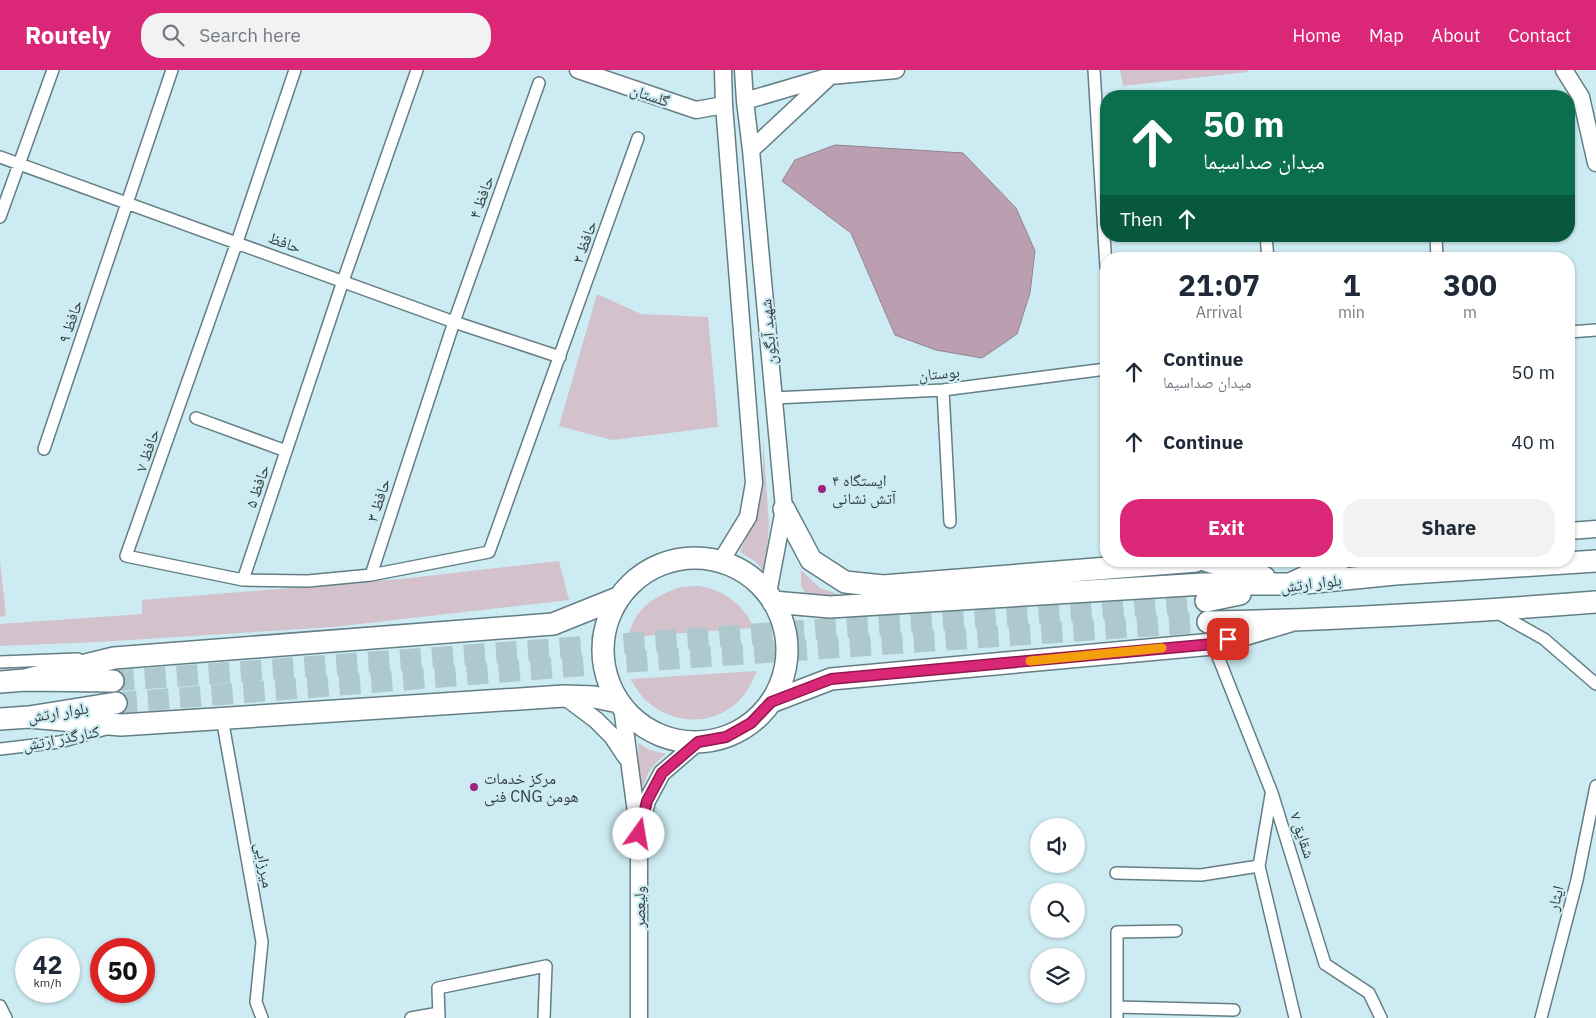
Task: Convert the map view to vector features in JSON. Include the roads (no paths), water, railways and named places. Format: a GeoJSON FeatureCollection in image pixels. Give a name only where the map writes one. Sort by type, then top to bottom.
{"type":"FeatureCollection","features":[{"type":"Feature","properties":{"kind":"highway"},"geometry":{"type":"LineString","coordinates":[[784,508],[811,560],[845,582],[883,586],[1121,567]]}},
{"type":"Feature","properties":{"kind":"highway"},"geometry":{"type":"LineString","coordinates":[[692,557],[721,561],[747,573],[771,597],[785,627],[787,647],[783,675],[771,702],[751,723],[726,737],[698,742],[669,739],[643,727],[620,704],[605,672],[602,653],[604,634],[609,615],[618,598],[638,577],[664,563],[692,557]]}},
{"type":"Feature","properties":{"kind":"highway","name":"بلوار ارتش"},"geometry":{"type":"LineString","coordinates":[[1575,562],[1596,561]]}},
{"type":"Feature","properties":{"kind":"highway"},"geometry":{"type":"LineString","coordinates":[[1229,567],[1290,584]]}},
{"type":"Feature","properties":{"kind":"highway"},"geometry":{"type":"LineString","coordinates":[[771,597],[830,607],[1204,584],[1290,584],[1326,567]]}},
{"type":"Feature","properties":{"kind":"highway","name":"بلوار ارتش"},"geometry":{"type":"LineString","coordinates":[[1206,601],[1290,584],[1395,574],[1503,567]]}},
{"type":"Feature","properties":{"kind":"highway"},"geometry":{"type":"LineString","coordinates":[[25,680],[114,658],[553,624],[618,598]]}},
{"type":"Feature","properties":{"kind":"highway"},"geometry":{"type":"LineString","coordinates":[[1208,622],[1290,621],[1492,610],[1596,602]]}},
{"type":"Feature","properties":{"kind":"highway"},"geometry":{"type":"LineString","coordinates":[[771,702],[831,679],[1213,644],[1290,621]]}},
{"type":"Feature","properties":{"kind":"highway","name":"بلوار ارتش"},"geometry":{"type":"LineString","coordinates":[[0,682],[25,680],[113,681]]}},
{"type":"Feature","properties":{"kind":"highway"},"geometry":{"type":"LineString","coordinates":[[29,717],[121,725],[564,696],[594,698],[620,704]]}},
{"type":"Feature","properties":{"kind":"highway","name":"بلوار ارتش"},"geometry":{"type":"LineString","coordinates":[[0,719],[29,717],[116,703]]}},
{"type":"Feature","properties":{"kind":"main road","name":"شهید آبگون"},"geometry":{"type":"LineString","coordinates":[[721,561],[748,518],[754,483],[724,106],[723,70]]}},
{"type":"Feature","properties":{"kind":"main road","name":"شهید آبگون"},"geometry":{"type":"LineString","coordinates":[[743,70],[784,508],[771,597]]}},
{"type":"Feature","properties":{"kind":"main road"},"geometry":{"type":"LineString","coordinates":[[745,101],[830,76],[896,70]]}},
{"type":"Feature","properties":{"kind":"main road"},"geometry":{"type":"LineString","coordinates":[[1564,70],[1581,97],[1596,163]]}},
{"type":"Feature","properties":{"kind":"main road","name":"گلستان"},"geometry":{"type":"LineString","coordinates":[[587,72],[696,110],[724,106]]}},
{"type":"Feature","properties":{"kind":"main road"},"geometry":{"type":"LineString","coordinates":[[751,150],[830,76]]}},
{"type":"Feature","properties":{"kind":"main road"},"geometry":{"type":"LineString","coordinates":[[738,282],[763,280]]}},
{"type":"Feature","properties":{"kind":"main road"},"geometry":{"type":"LineString","coordinates":[[1575,531],[1596,529]]}},
{"type":"Feature","properties":{"kind":"main road"},"geometry":{"type":"LineString","coordinates":[[564,696],[596,720],[612,736],[628,761]]}},
{"type":"Feature","properties":{"kind":"main road","name":"ولیعصر"},"geometry":{"type":"LineString","coordinates":[[620,704],[639,834],[639,1018]]}},
{"type":"Feature","properties":{"kind":"main road"},"geometry":{"type":"LineString","coordinates":[[639,834],[647,801],[662,773],[698,742]]}},
{"type":"Feature","properties":{"kind":"street"},"geometry":{"type":"LineString","coordinates":[[0,217],[53,70]]}},
{"type":"Feature","properties":{"kind":"street","name":"حافظ ۹"},"geometry":{"type":"LineString","coordinates":[[44,449],[172,70]]}},
{"type":"Feature","properties":{"kind":"street"},"geometry":{"type":"LineString","coordinates":[[237,242],[295,70]]}},
{"type":"Feature","properties":{"kind":"street","name":"حافظ ۵"},"geometry":{"type":"LineString","coordinates":[[243,580],[343,281],[417,70]]}},
{"type":"Feature","properties":{"kind":"street"},"geometry":{"type":"LineString","coordinates":[[1094,70],[1100,168]]}},
{"type":"Feature","properties":{"kind":"street","name":"حافظ ۴"},"geometry":{"type":"LineString","coordinates":[[454,322],[538,83]]}},
{"type":"Feature","properties":{"kind":"street","name":"حافظ ۲"},"geometry":{"type":"LineString","coordinates":[[371,575],[489,552],[638,138]]}},
{"type":"Feature","properties":{"kind":"street","name":"حافظ"},"geometry":{"type":"LineString","coordinates":[[0,157],[454,322],[560,357]]}},
{"type":"Feature","properties":{"kind":"street","name":"حافظ ۷"},"geometry":{"type":"LineString","coordinates":[[237,242],[126,556],[243,580]]}},
{"type":"Feature","properties":{"kind":"street","name":"حافظ ۳"},"geometry":{"type":"LineString","coordinates":[[371,575],[454,322]]}},
{"type":"Feature","properties":{"kind":"street"},"geometry":{"type":"LineString","coordinates":[[1575,332],[1596,330]]}},
{"type":"Feature","properties":{"kind":"street","name":"بوستان"},"geometry":{"type":"LineString","coordinates":[[774,398],[943,390],[1100,370]]}},
{"type":"Feature","properties":{"kind":"street"},"geometry":{"type":"LineString","coordinates":[[943,390],[950,522]]}},
{"type":"Feature","properties":{"kind":"street"},"geometry":{"type":"LineString","coordinates":[[196,418],[286,451]]}},
{"type":"Feature","properties":{"kind":"street"},"geometry":{"type":"LineString","coordinates":[[243,580],[308,581],[371,575]]}},
{"type":"Feature","properties":{"kind":"street"},"geometry":{"type":"LineString","coordinates":[[1492,610],[1544,639],[1596,684]]}},
{"type":"Feature","properties":{"kind":"street","name":"شقایق ۷"},"geometry":{"type":"LineString","coordinates":[[1213,644],[1272,793],[1325,964],[1369,993],[1381,1018]]}},
{"type":"Feature","properties":{"kind":"street"},"geometry":{"type":"LineString","coordinates":[[0,662],[114,658]]}},
{"type":"Feature","properties":{"kind":"street","name":"میرزایی"},"geometry":{"type":"LineString","coordinates":[[222,718],[262,942],[256,1002],[262,1018]]}},
{"type":"Feature","properties":{"kind":"street","name":"کنارگذر ارتش"},"geometry":{"type":"LineString","coordinates":[[0,749],[60,742],[121,725]]}},
{"type":"Feature","properties":{"kind":"street","name":"ایثار"},"geometry":{"type":"LineString","coordinates":[[1541,1018],[1577,880],[1596,786]]}},
{"type":"Feature","properties":{"kind":"street"},"geometry":{"type":"LineString","coordinates":[[1272,793],[1259,866],[1295,1018]]}},
{"type":"Feature","properties":{"kind":"street"},"geometry":{"type":"LineString","coordinates":[[1116,872],[1201,875],[1259,866]]}},
{"type":"Feature","properties":{"kind":"street"},"geometry":{"type":"LineString","coordinates":[[1176,931],[1117,932],[1117,1012],[1234,1010]]}},
{"type":"Feature","properties":{"kind":"street"},"geometry":{"type":"LineString","coordinates":[[411,1018],[439,1016],[438,988],[546,966],[544,1018]]}},
{"type":"Feature","properties":{"kind":"street"},"geometry":{"type":"LineString","coordinates":[[0,1006],[6,1018]]}},
{"type":"Feature","properties":{"kind":"tunnel"},"geometry":{"type":"LineString","coordinates":[[113,681],[1206,601]]}},
{"type":"Feature","properties":{"kind":"tunnel"},"geometry":{"type":"LineString","coordinates":[[116,703],[628,662],[1208,622]]}},
{"type":"Feature","properties":{"kind":"place","name":"ایستگاه ۴ آتش نشانی"},"geometry":{"type":"Point","coordinates":[822,489]}},
{"type":"Feature","properties":{"kind":"place","name":"مرکز خدمات فنی CNG هومن"},"geometry":{"type":"Point","coordinates":[474,787]}}]}
